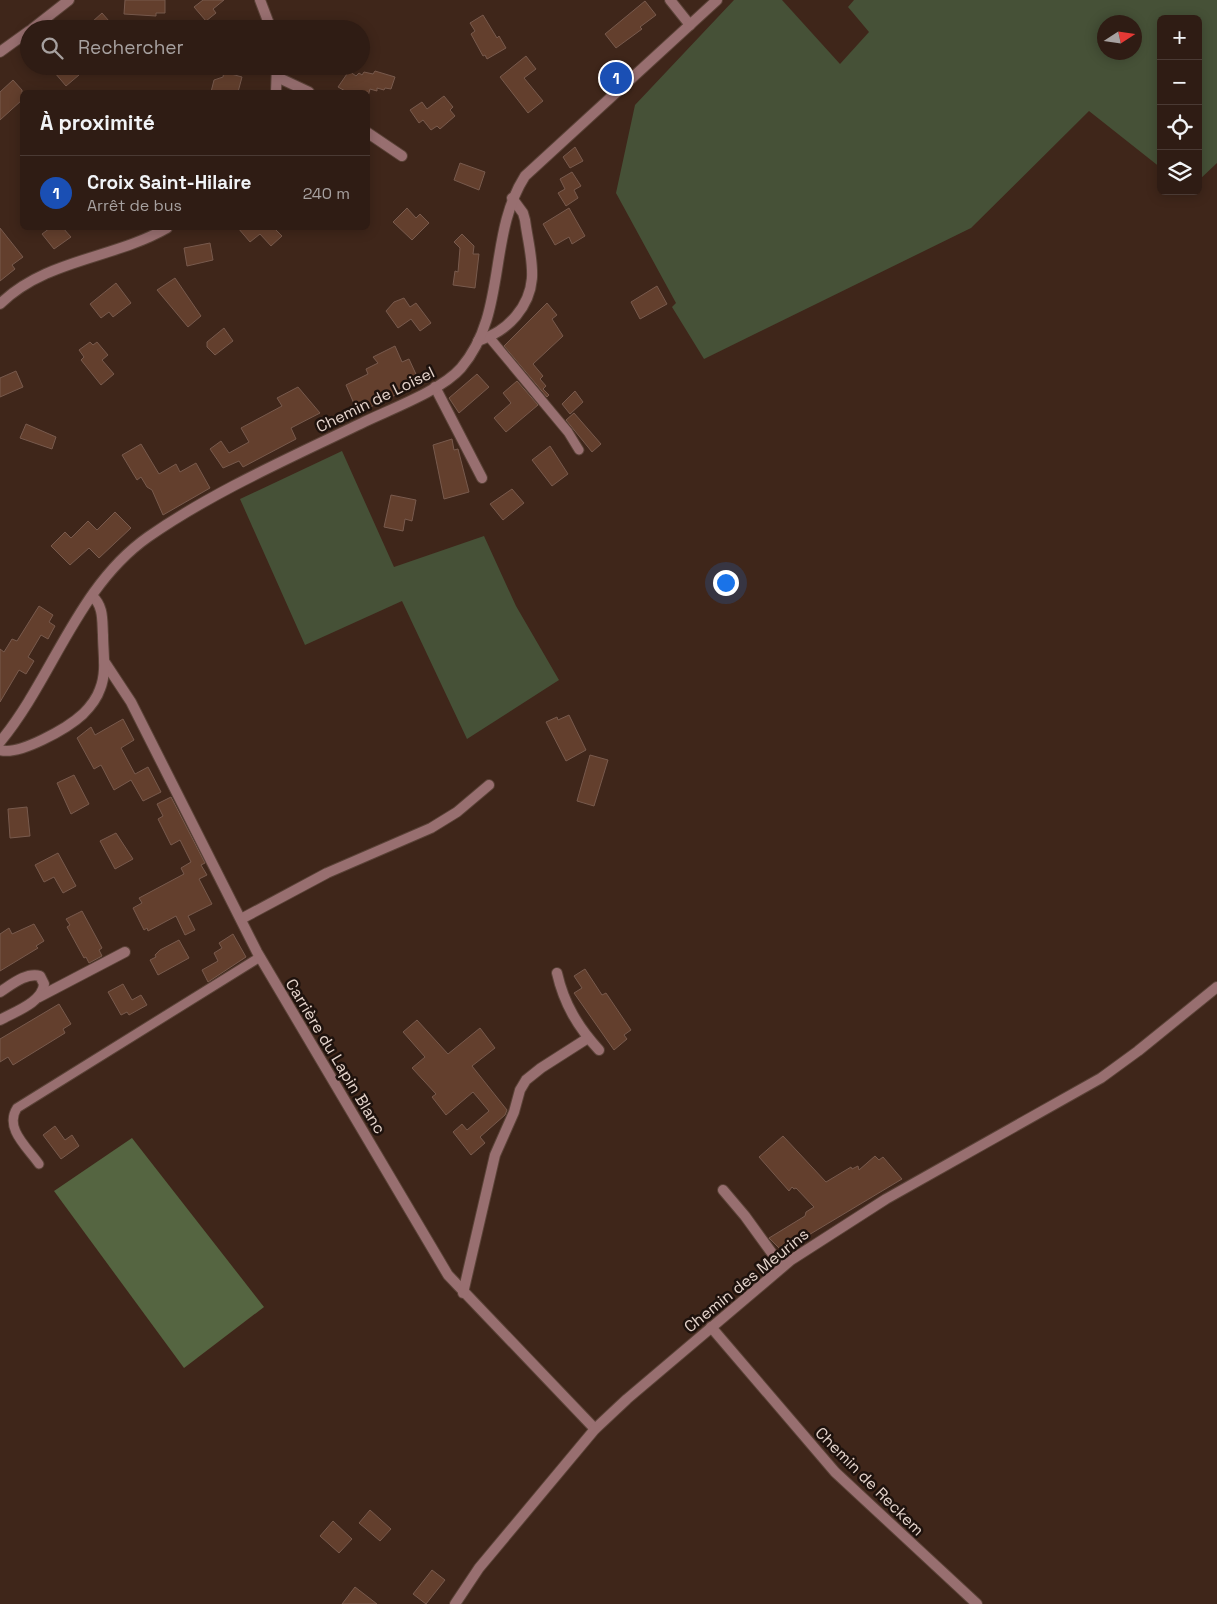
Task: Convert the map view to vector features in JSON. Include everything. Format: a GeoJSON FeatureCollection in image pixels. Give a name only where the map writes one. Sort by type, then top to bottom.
{"type":"FeatureCollection","features":[{"type":"Feature","properties":{"kind":"street"},"geometry":{"type":"LineString","coordinates":[[43,20],[68,0]]}},
{"type":"Feature","properties":{"kind":"street"},"geometry":{"type":"LineString","coordinates":[[260,0],[268,20]]}},
{"type":"Feature","properties":{"kind":"street"},"geometry":{"type":"LineString","coordinates":[[670,0],[690,25]]}},
{"type":"Feature","properties":{"kind":"street","name":"Chemin de Loisel"},"geometry":{"type":"LineString","coordinates":[[0,742],[14,724],[92,596],[120,562],[146,538],[289,458],[435,387],[457,372],[478,341],[489,314],[505,222],[512,198],[525,176],[539,161],[716,0]]}},
{"type":"Feature","properties":{"kind":"street"},"geometry":{"type":"LineString","coordinates":[[0,52],[20,38]]}},
{"type":"Feature","properties":{"kind":"street"},"geometry":{"type":"LineString","coordinates":[[276,90],[277,77],[305,90]]}},
{"type":"Feature","properties":{"kind":"street"},"geometry":{"type":"LineString","coordinates":[[370,133],[402,156]]}},
{"type":"Feature","properties":{"kind":"street"},"geometry":{"type":"LineString","coordinates":[[478,341],[489,337],[510,323],[524,306],[531,290],[532,276],[525,220],[512,198]]}},
{"type":"Feature","properties":{"kind":"street"},"geometry":{"type":"LineString","coordinates":[[0,304],[15,291],[40,275],[125,247],[163,230]]}},
{"type":"Feature","properties":{"kind":"street"},"geometry":{"type":"LineString","coordinates":[[435,387],[482,478]]}},
{"type":"Feature","properties":{"kind":"street"},"geometry":{"type":"LineString","coordinates":[[0,750],[8,752],[21,749],[51,734],[82,714],[94,701],[101,687],[104,661],[101,609],[92,596]]}},
{"type":"Feature","properties":{"kind":"street","name":"Carrière du Lapin Blanc"},"geometry":{"type":"LineString","coordinates":[[104,661],[131,702],[260,957],[441,1265],[463,1293],[595,1428]]}},
{"type":"Feature","properties":{"kind":"street"},"geometry":{"type":"LineString","coordinates":[[241,919],[326,873],[431,828],[457,812],[489,784]]}},
{"type":"Feature","properties":{"kind":"street"},"geometry":{"type":"LineString","coordinates":[[0,1020],[37,998],[125,952]]}},
{"type":"Feature","properties":{"kind":"street"},"geometry":{"type":"LineString","coordinates":[[557,973],[569,1009],[588,1038],[599,1050]]}},
{"type":"Feature","properties":{"kind":"street"},"geometry":{"type":"LineString","coordinates":[[0,992],[22,978],[36,975],[41,977],[44,984],[43,991],[37,998]]}},
{"type":"Feature","properties":{"kind":"street","name":"Chemin des Meurins"},"geometry":{"type":"LineString","coordinates":[[455,1604],[479,1568],[595,1428],[710,1327],[782,1267],[821,1238],[886,1199],[1101,1078],[1138,1051],[1217,986]]}},
{"type":"Feature","properties":{"kind":"street"},"geometry":{"type":"LineString","coordinates":[[463,1293],[495,1155],[514,1112],[520,1090],[526,1080],[541,1068],[588,1038]]}},
{"type":"Feature","properties":{"kind":"street"},"geometry":{"type":"LineString","coordinates":[[723,1190],[745,1216],[782,1267]]}},
{"type":"Feature","properties":{"kind":"street","name":"Chemin de Reckem"},"geometry":{"type":"LineString","coordinates":[[710,1327],[835,1472],[977,1604]]}},
{"type":"Feature","properties":{"kind":"lane"},"geometry":{"type":"LineString","coordinates":[[489,337],[568,432],[579,450]]}},
{"type":"Feature","properties":{"kind":"lane"},"geometry":{"type":"LineString","coordinates":[[39,1164],[13,1129],[12,1116],[17,1108],[260,957]]}},
{"type":"Feature","properties":{"kind":"green space"},"geometry":{"type":"Polygon","coordinates":[[[734,0],[782,0],[840,64],[869,32],[848,7],[854,0],[1217,0],[1217,163],[1202,177],[1202,15],[1157,15],[1157,165],[1089,111],[971,228],[704,359],[672,307],[676,303],[616,193],[635,105],[734,0]]]}},
{"type":"Feature","properties":{"kind":"green space"},"geometry":{"type":"Polygon","coordinates":[[[342,451],[394,567],[484,536],[516,606],[559,680],[467,739],[402,601],[305,645],[240,499],[342,451]]]}},
{"type":"Feature","properties":{"kind":"green space"},"geometry":{"type":"Polygon","coordinates":[[[132,1138],[264,1307],[184,1368],[54,1191],[132,1138]]]}},
{"type":"Feature","properties":{"kind":"building"},"geometry":{"type":"Polygon","coordinates":[[[125,0],[165,0],[165,13],[156,13],[156,16],[124,14],[125,0]]]}},
{"type":"Feature","properties":{"kind":"building"},"geometry":{"type":"Polygon","coordinates":[[[203,0],[224,0],[213,9],[216,13],[207,20],[194,7],[203,0]]]}},
{"type":"Feature","properties":{"kind":"building"},"geometry":{"type":"Polygon","coordinates":[[[645,1],[656,15],[640,27],[642,29],[616,48],[605,34],[645,1]]]}},
{"type":"Feature","properties":{"kind":"building"},"geometry":{"type":"Polygon","coordinates":[[[102,13],[108,20],[94,20],[102,13]]]}},
{"type":"Feature","properties":{"kind":"building"},"geometry":{"type":"Polygon","coordinates":[[[483,15],[497,38],[499,36],[506,48],[487,59],[485,55],[483,56],[471,34],[475,31],[470,23],[483,15]]]}},
{"type":"Feature","properties":{"kind":"building"},"geometry":{"type":"Polygon","coordinates":[[[526,56],[536,69],[524,78],[543,101],[528,113],[500,77],[526,56]]]}},
{"type":"Feature","properties":{"kind":"building"},"geometry":{"type":"Polygon","coordinates":[[[375,71],[395,77],[391,89],[377,88],[377,91],[370,89],[343,90],[338,87],[346,75],[370,75],[375,71]]]}},
{"type":"Feature","properties":{"kind":"building"},"geometry":{"type":"Polygon","coordinates":[[[57,75],[79,75],[66,86],[57,75]]]}},
{"type":"Feature","properties":{"kind":"building"},"geometry":{"type":"Polygon","coordinates":[[[223,75],[235,75],[242,77],[239,90],[212,90],[214,80],[223,77],[223,75]]]}},
{"type":"Feature","properties":{"kind":"building"},"geometry":{"type":"Polygon","coordinates":[[[13,80],[22,90],[20,90],[20,102],[0,120],[0,92],[13,80]]]}},
{"type":"Feature","properties":{"kind":"building"},"geometry":{"type":"Polygon","coordinates":[[[444,96],[453,107],[450,110],[455,116],[440,129],[437,126],[431,130],[423,120],[419,123],[410,110],[422,102],[427,109],[444,96]]]}},
{"type":"Feature","properties":{"kind":"building"},"geometry":{"type":"Polygon","coordinates":[[[575,147],[583,161],[570,168],[563,157],[575,147]]]}},
{"type":"Feature","properties":{"kind":"building"},"geometry":{"type":"Polygon","coordinates":[[[460,163],[485,172],[479,190],[454,180],[460,163]]]}},
{"type":"Feature","properties":{"kind":"building"},"geometry":{"type":"Polygon","coordinates":[[[572,172],[581,186],[574,190],[578,198],[566,206],[558,193],[565,189],[560,179],[572,172]]]}},
{"type":"Feature","properties":{"kind":"building"},"geometry":{"type":"Polygon","coordinates":[[[407,208],[416,218],[420,214],[429,223],[412,240],[393,222],[407,208]]]}},
{"type":"Feature","properties":{"kind":"building"},"geometry":{"type":"Polygon","coordinates":[[[569,208],[585,236],[572,244],[569,237],[555,245],[543,224],[569,208]]]}},
{"type":"Feature","properties":{"kind":"building"},"geometry":{"type":"Polygon","coordinates":[[[0,228],[23,257],[12,265],[15,269],[0,281],[0,228]]]}},
{"type":"Feature","properties":{"kind":"building"},"geometry":{"type":"Polygon","coordinates":[[[47,230],[65,230],[71,237],[54,249],[42,234],[47,230]]]}},
{"type":"Feature","properties":{"kind":"building"},"geometry":{"type":"Polygon","coordinates":[[[240,230],[276,230],[282,236],[271,246],[260,234],[250,242],[240,230]]]}},
{"type":"Feature","properties":{"kind":"building"},"geometry":{"type":"Polygon","coordinates":[[[462,234],[474,246],[473,254],[479,254],[475,288],[453,285],[455,271],[458,272],[460,248],[454,242],[462,234]]]}},
{"type":"Feature","properties":{"kind":"building"},"geometry":{"type":"Polygon","coordinates":[[[210,243],[213,260],[187,266],[184,248],[210,243]]]}},
{"type":"Feature","properties":{"kind":"building"},"geometry":{"type":"Polygon","coordinates":[[[175,278],[201,316],[188,327],[157,290],[175,278]]]}},
{"type":"Feature","properties":{"kind":"building"},"geometry":{"type":"Polygon","coordinates":[[[116,283],[131,303],[113,317],[109,312],[101,318],[90,304],[116,283]]]}},
{"type":"Feature","properties":{"kind":"building"},"geometry":{"type":"Polygon","coordinates":[[[657,286],[667,304],[640,319],[631,302],[657,286]]]}},
{"type":"Feature","properties":{"kind":"building"},"geometry":{"type":"Polygon","coordinates":[[[404,298],[410,307],[416,303],[431,323],[420,331],[411,319],[398,328],[386,311],[394,302],[404,298]]]}},
{"type":"Feature","properties":{"kind":"building"},"geometry":{"type":"Polygon","coordinates":[[[547,303],[557,315],[552,319],[563,336],[533,364],[543,376],[540,379],[546,386],[543,389],[549,395],[547,397],[504,346],[547,303]]]}},
{"type":"Feature","properties":{"kind":"building"},"geometry":{"type":"Polygon","coordinates":[[[224,328],[233,341],[215,355],[207,347],[207,342],[224,328]]]}},
{"type":"Feature","properties":{"kind":"building"},"geometry":{"type":"Polygon","coordinates":[[[90,342],[93,345],[97,342],[108,355],[102,360],[114,374],[101,385],[81,360],[84,357],[79,350],[90,342]]]}},
{"type":"Feature","properties":{"kind":"building"},"geometry":{"type":"Polygon","coordinates":[[[395,346],[402,362],[409,359],[420,383],[358,413],[346,385],[368,374],[366,369],[378,363],[373,357],[395,346]]]}},
{"type":"Feature","properties":{"kind":"building"},"geometry":{"type":"Polygon","coordinates":[[[16,371],[23,387],[0,397],[0,378],[16,371]]]}},
{"type":"Feature","properties":{"kind":"building"},"geometry":{"type":"Polygon","coordinates":[[[477,374],[489,387],[459,413],[449,398],[477,374]]]}},
{"type":"Feature","properties":{"kind":"building"},"geometry":{"type":"Polygon","coordinates":[[[517,381],[538,405],[506,432],[494,418],[511,403],[503,393],[517,381]]]}},
{"type":"Feature","properties":{"kind":"building"},"geometry":{"type":"Polygon","coordinates":[[[298,387],[320,413],[291,428],[296,439],[243,467],[239,461],[223,468],[210,449],[221,441],[229,453],[249,442],[241,428],[282,406],[277,398],[298,387]]]}},
{"type":"Feature","properties":{"kind":"building"},"geometry":{"type":"Polygon","coordinates":[[[575,391],[583,402],[570,414],[562,404],[575,391]]]}},
{"type":"Feature","properties":{"kind":"building"},"geometry":{"type":"Polygon","coordinates":[[[574,413],[601,444],[592,452],[566,420],[574,413]]]}},
{"type":"Feature","properties":{"kind":"building"},"geometry":{"type":"Polygon","coordinates":[[[26,424],[56,437],[52,449],[20,438],[26,424]]]}},
{"type":"Feature","properties":{"kind":"building"},"geometry":{"type":"Polygon","coordinates":[[[452,439],[454,450],[458,449],[469,492],[444,499],[433,445],[452,439]]]}},
{"type":"Feature","properties":{"kind":"building"},"geometry":{"type":"Polygon","coordinates":[[[141,444],[159,474],[176,464],[180,472],[196,463],[210,488],[163,515],[152,490],[147,487],[141,477],[137,480],[122,455],[141,444]]]}},
{"type":"Feature","properties":{"kind":"building"},"geometry":{"type":"Polygon","coordinates":[[[550,446],[568,474],[552,486],[532,460],[550,446]]]}},
{"type":"Feature","properties":{"kind":"building"},"geometry":{"type":"Polygon","coordinates":[[[512,489],[524,503],[503,520],[490,504],[512,489]]]}},
{"type":"Feature","properties":{"kind":"building"},"geometry":{"type":"Polygon","coordinates":[[[391,495],[416,500],[412,521],[405,519],[403,531],[384,527],[391,495]]]}},
{"type":"Feature","properties":{"kind":"building"},"geometry":{"type":"Polygon","coordinates":[[[115,512],[131,528],[99,558],[89,548],[70,565],[51,546],[65,532],[71,538],[88,521],[97,530],[115,512]]]}},
{"type":"Feature","properties":{"kind":"building"},"geometry":{"type":"Polygon","coordinates":[[[39,606],[53,615],[49,622],[55,626],[48,639],[41,635],[28,657],[34,661],[26,674],[19,670],[0,702],[0,649],[4,652],[12,639],[17,641],[39,606]]]}},
{"type":"Feature","properties":{"kind":"building"},"geometry":{"type":"Polygon","coordinates":[[[569,715],[586,750],[566,761],[546,722],[557,717],[558,720],[569,715]]]}},
{"type":"Feature","properties":{"kind":"building"},"geometry":{"type":"Polygon","coordinates":[[[123,719],[134,740],[121,748],[135,774],[148,767],[161,792],[143,801],[131,780],[114,790],[101,765],[94,769],[77,738],[91,727],[95,735],[123,719]]]}},
{"type":"Feature","properties":{"kind":"building"},"geometry":{"type":"Polygon","coordinates":[[[590,755],[608,760],[594,806],[577,801],[590,755]]]}},
{"type":"Feature","properties":{"kind":"building"},"geometry":{"type":"Polygon","coordinates":[[[74,775],[89,804],[71,814],[57,783],[74,775]]]}},
{"type":"Feature","properties":{"kind":"building"},"geometry":{"type":"Polygon","coordinates":[[[171,797],[205,863],[201,865],[207,875],[199,879],[212,904],[188,916],[195,930],[185,935],[176,916],[148,931],[147,928],[144,930],[133,908],[142,903],[139,898],[184,874],[181,868],[191,862],[180,840],[171,845],[158,819],[163,816],[157,804],[171,797]]]}},
{"type":"Feature","properties":{"kind":"building"},"geometry":{"type":"Polygon","coordinates":[[[27,807],[30,836],[10,838],[8,809],[27,807]]]}},
{"type":"Feature","properties":{"kind":"building"},"geometry":{"type":"Polygon","coordinates":[[[116,833],[133,859],[115,869],[100,841],[116,833]]]}},
{"type":"Feature","properties":{"kind":"building"},"geometry":{"type":"Polygon","coordinates":[[[58,853],[76,886],[63,893],[54,877],[44,882],[35,865],[58,853]]]}},
{"type":"Feature","properties":{"kind":"building"},"geometry":{"type":"Polygon","coordinates":[[[82,911],[102,948],[99,950],[102,956],[89,963],[86,957],[84,958],[67,927],[70,925],[66,919],[82,911]]]}},
{"type":"Feature","properties":{"kind":"building"},"geometry":{"type":"Polygon","coordinates":[[[34,924],[44,941],[36,946],[38,948],[0,971],[0,934],[9,928],[12,934],[34,924]]]}},
{"type":"Feature","properties":{"kind":"building"},"geometry":{"type":"Polygon","coordinates":[[[233,934],[246,957],[208,982],[202,970],[218,961],[214,953],[222,948],[219,943],[233,934]]]}},
{"type":"Feature","properties":{"kind":"building"},"geometry":{"type":"Polygon","coordinates":[[[179,940],[189,958],[158,975],[150,960],[156,957],[155,955],[160,950],[179,940]]]}},
{"type":"Feature","properties":{"kind":"building"},"geometry":{"type":"Polygon","coordinates":[[[585,969],[602,995],[606,993],[631,1030],[624,1035],[627,1039],[614,1050],[574,993],[582,988],[574,976],[585,969]]]}},
{"type":"Feature","properties":{"kind":"building"},"geometry":{"type":"Polygon","coordinates":[[[123,984],[132,1000],[141,995],[147,1005],[129,1015],[127,1012],[121,1015],[108,992],[123,984]]]}},
{"type":"Feature","properties":{"kind":"building"},"geometry":{"type":"Polygon","coordinates":[[[59,1004],[71,1024],[63,1029],[65,1033],[13,1065],[8,1057],[0,1062],[0,1039],[59,1004]]]}},
{"type":"Feature","properties":{"kind":"building"},"geometry":{"type":"Polygon","coordinates":[[[417,1020],[448,1054],[480,1028],[495,1048],[472,1066],[507,1110],[505,1115],[480,1137],[485,1143],[471,1155],[453,1132],[462,1124],[467,1130],[489,1111],[473,1092],[446,1115],[432,1097],[436,1094],[412,1068],[425,1057],[403,1032],[417,1020]]]}},
{"type":"Feature","properties":{"kind":"building"},"geometry":{"type":"Polygon","coordinates":[[[55,1126],[65,1140],[72,1135],[79,1146],[61,1159],[43,1135],[55,1126]]]}},
{"type":"Feature","properties":{"kind":"building"},"geometry":{"type":"Polygon","coordinates":[[[783,1136],[826,1182],[851,1167],[852,1169],[858,1166],[859,1170],[875,1156],[879,1160],[883,1157],[902,1179],[782,1251],[769,1238],[805,1216],[806,1212],[814,1207],[796,1188],[792,1187],[789,1191],[759,1157],[783,1136]]]}},
{"type":"Feature","properties":{"kind":"building"},"geometry":{"type":"Polygon","coordinates":[[[370,1510],[391,1529],[380,1541],[359,1523],[370,1510]]]}},
{"type":"Feature","properties":{"kind":"building"},"geometry":{"type":"Polygon","coordinates":[[[333,1521],[352,1539],[339,1553],[320,1536],[333,1521]]]}},
{"type":"Feature","properties":{"kind":"building"},"geometry":{"type":"Polygon","coordinates":[[[432,1570],[445,1580],[426,1604],[413,1594],[432,1570]]]}},
{"type":"Feature","properties":{"kind":"building"},"geometry":{"type":"Polygon","coordinates":[[[355,1587],[377,1604],[342,1604],[355,1587]]]}},
{"type":"Feature","properties":{"kind":"place","name":"Croix Saint-Hilaire"},"geometry":{"type":"Point","coordinates":[616,78]}}]}
